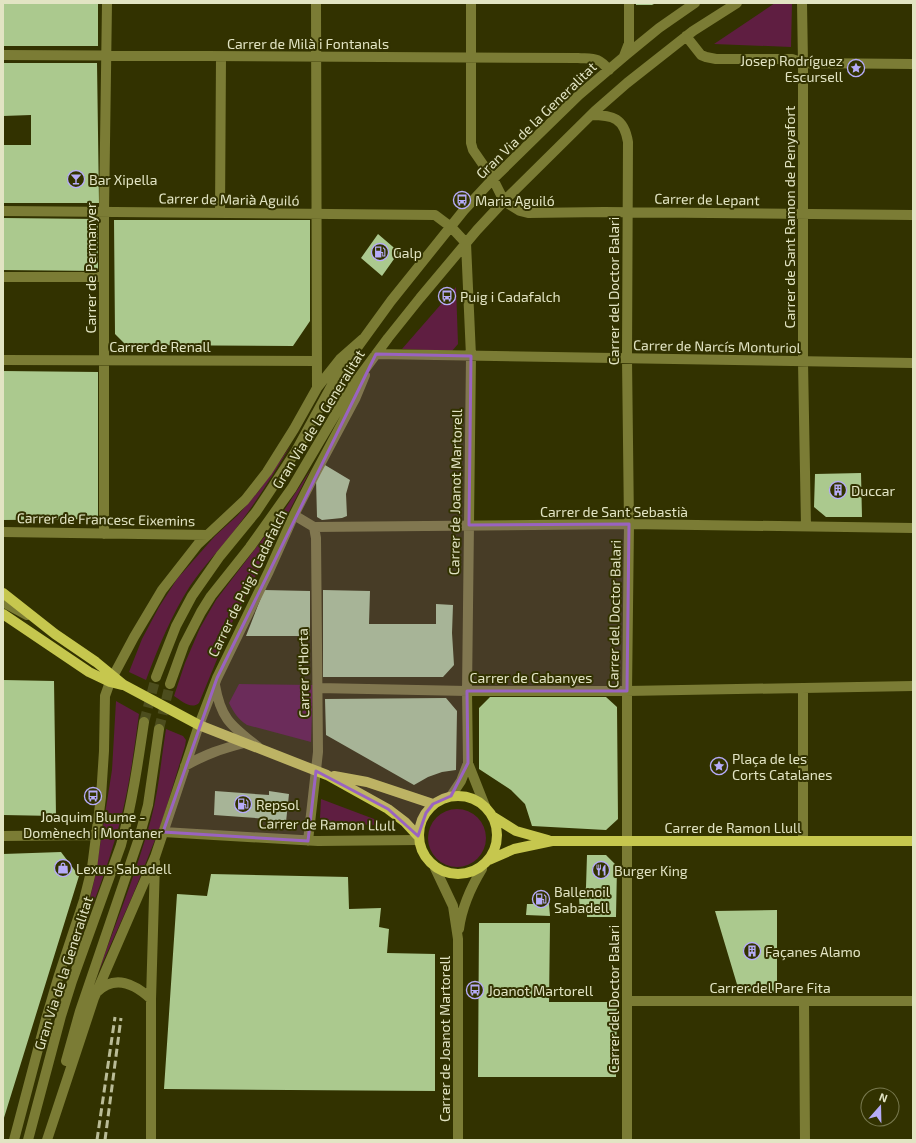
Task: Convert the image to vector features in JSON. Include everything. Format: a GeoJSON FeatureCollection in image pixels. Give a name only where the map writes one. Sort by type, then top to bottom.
{"type":"FeatureCollection","features":[{"type":"Feature","properties":{"kind":"main road"},"geometry":{"type":"LineString","coordinates":[[3,593],[112,679]]}},
{"type":"Feature","properties":{"kind":"main road"},"geometry":{"type":"LineString","coordinates":[[3,614],[79,666],[112,679],[199,725],[327,775],[388,809],[405,822],[418,838],[424,856],[435,868],[443,872],[457,874],[470,873],[482,869],[493,854],[498,832],[492,816],[485,806],[464,796],[451,796],[434,804],[423,817],[419,828],[418,838]]}},
{"type":"Feature","properties":{"kind":"main road"},"geometry":{"type":"LineString","coordinates":[[327,775],[366,782],[434,804]]}},
{"type":"Feature","properties":{"kind":"main road"},"geometry":{"type":"LineString","coordinates":[[492,816],[516,831],[552,841]]}},
{"type":"Feature","properties":{"kind":"main road"},"geometry":{"type":"LineString","coordinates":[[489,860],[514,849],[552,841]]}},
{"type":"Feature","properties":{"kind":"main road","name":"Carrer de Ramon Llull"},"geometry":{"type":"LineString","coordinates":[[552,841],[913,841]]}},
{"type":"Feature","properties":{"kind":"street","name":"Carrer de Permanyer"},"geometry":{"type":"LineString","coordinates":[[104,534],[104,212],[107,3]]}},
{"type":"Feature","properties":{"kind":"street"},"geometry":{"type":"LineString","coordinates":[[316,3],[317,388]]}},
{"type":"Feature","properties":{"kind":"street"},"geometry":{"type":"LineString","coordinates":[[471,3],[471,143],[473,150],[493,179],[504,201]]}},
{"type":"Feature","properties":{"kind":"street"},"geometry":{"type":"LineString","coordinates":[[623,58],[630,43],[629,3]]}},
{"type":"Feature","properties":{"kind":"street","name":"Gran Via de la Generalitat"},"geometry":{"type":"LineString","coordinates":[[156,677],[176,626],[192,596],[220,556],[256,512],[278,480],[296,451],[338,374],[391,301],[464,210],[493,179],[579,95],[659,28],[695,3]]}},
{"type":"Feature","properties":{"kind":"street","name":"Gran Via de la Generalitat"},"geometry":{"type":"LineString","coordinates":[[170,684],[184,645],[221,582],[250,546],[292,488],[336,413],[368,364],[420,298],[466,243],[504,201],[591,115],[627,83],[686,36],[737,3]]}},
{"type":"Feature","properties":{"kind":"street","name":"Carrer de Sant Ramon de Penyafort"},"geometry":{"type":"LineString","coordinates":[[802,3],[803,362],[806,526]]}},
{"type":"Feature","properties":{"kind":"street"},"geometry":{"type":"LineString","coordinates":[[686,36],[701,55],[716,59],[792,59],[803,62],[913,64]]}},
{"type":"Feature","properties":{"kind":"street","name":"Carrer de Milà i Fontanals"},"geometry":{"type":"LineString","coordinates":[[3,55],[596,59],[602,61],[609,70]]}},
{"type":"Feature","properties":{"kind":"street"},"geometry":{"type":"LineString","coordinates":[[220,213],[221,57]]}},
{"type":"Feature","properties":{"kind":"street","name":"Carrer del Doctor Balari"},"geometry":{"type":"LineString","coordinates":[[591,115],[607,115],[614,118],[626,131],[628,142],[627,359],[629,524],[627,691],[627,1140]]}},
{"type":"Feature","properties":{"kind":"street","name":"Carrer de Lepant"},"geometry":{"type":"LineString","coordinates":[[504,201],[520,211],[528,213],[627,212],[913,215]]}},
{"type":"Feature","properties":{"kind":"street","name":"Carrer de Marià Aguiló"},"geometry":{"type":"LineString","coordinates":[[3,211],[435,215],[451,227]]}},
{"type":"Feature","properties":{"kind":"street"},"geometry":{"type":"LineString","coordinates":[[451,227],[466,243]]}},
{"type":"Feature","properties":{"kind":"street","name":"Carrer de Joanot Martorell"},"geometry":{"type":"LineString","coordinates":[[466,243],[471,356],[467,691],[468,763],[485,806]]}},
{"type":"Feature","properties":{"kind":"street"},"geometry":{"type":"LineString","coordinates":[[3,278],[104,277]]}},
{"type":"Feature","properties":{"kind":"street"},"geometry":{"type":"LineString","coordinates":[[14,1140],[59,975],[84,900],[92,868],[100,814],[104,751],[105,696],[112,679],[134,637],[162,590],[198,544],[245,500],[267,472],[294,429],[317,388],[340,359],[365,337]]}},
{"type":"Feature","properties":{"kind":"street","name":"Carrer de Narcís Monturiol"},"geometry":{"type":"LineString","coordinates":[[376,354],[913,363]]}},
{"type":"Feature","properties":{"kind":"street","name":"Carrer de Renall"},"geometry":{"type":"LineString","coordinates":[[3,360],[317,361]]}},
{"type":"Feature","properties":{"kind":"street","name":"Carrer de Puig i Cadafalch"},"geometry":{"type":"LineString","coordinates":[[46,1140],[96,993],[155,857],[199,725],[215,685],[230,649],[269,571],[294,515],[355,400],[365,376],[368,364]]}},
{"type":"Feature","properties":{"kind":"street"},"geometry":{"type":"LineString","coordinates":[[294,515],[314,527]]}},
{"type":"Feature","properties":{"kind":"street","name":"Carrer de Sant Sebastià"},"geometry":{"type":"LineString","coordinates":[[314,527],[629,524],[913,528]]}},
{"type":"Feature","properties":{"kind":"street","name":"Carrer d'Horta"},"geometry":{"type":"LineString","coordinates":[[308,841],[318,752],[316,538],[314,527]]}},
{"type":"Feature","properties":{"kind":"street","name":"Carrer de Francesc Eixemins"},"geometry":{"type":"LineString","coordinates":[[3,532],[208,535]]}},
{"type":"Feature","properties":{"kind":"street"},"geometry":{"type":"LineString","coordinates":[[3,602],[12,608],[36,619]]}},
{"type":"Feature","properties":{"kind":"street"},"geometry":{"type":"LineString","coordinates":[[215,685],[221,710],[229,722],[261,750]]}},
{"type":"Feature","properties":{"kind":"street","name":"Carrer de Cabanyes"},"geometry":{"type":"LineString","coordinates":[[318,688],[467,691],[627,691],[913,686]]}},
{"type":"Feature","properties":{"kind":"street"},"geometry":{"type":"LineString","coordinates":[[803,688],[803,841]]}},
{"type":"Feature","properties":{"kind":"street","name":"Gran Via de la Generalitat"},"geometry":{"type":"LineString","coordinates":[[28,1140],[65,1002],[127,824],[144,722]]}},
{"type":"Feature","properties":{"kind":"street","name":"Gran Via de la Generalitat"},"geometry":{"type":"LineString","coordinates":[[46,1140],[80,1011],[139,838],[148,804],[159,729]]}},
{"type":"Feature","properties":{"kind":"street"},"geometry":{"type":"LineString","coordinates":[[185,766],[200,757],[218,750],[244,743]]}},
{"type":"Feature","properties":{"kind":"street","name":"Carrer de Joanot Martorell"},"geometry":{"type":"LineString","coordinates":[[451,796],[461,781],[468,763]]}},
{"type":"Feature","properties":{"kind":"street","name":"Carrer de Ramon Llull"},"geometry":{"type":"LineString","coordinates":[[163,832],[308,841],[418,838]]}},
{"type":"Feature","properties":{"kind":"street"},"geometry":{"type":"LineString","coordinates":[[3,836],[97,835]]}},
{"type":"Feature","properties":{"kind":"street","name":"Carrer de Puig i Cadafalch"},"geometry":{"type":"LineString","coordinates":[[152,1140],[151,999],[155,857]]}},
{"type":"Feature","properties":{"kind":"street","name":"Carrer de Joanot Martorell"},"geometry":{"type":"LineString","coordinates":[[435,868],[453,906],[458,938]]}},
{"type":"Feature","properties":{"kind":"street","name":"Carrer de Joanot Martorell"},"geometry":{"type":"LineString","coordinates":[[458,1140],[458,938],[460,921],[465,905],[474,882],[482,869]]}},
{"type":"Feature","properties":{"kind":"street"},"geometry":{"type":"LineString","coordinates":[[96,993],[104,986],[112,982],[120,982],[136,987],[151,999]]}},
{"type":"Feature","properties":{"kind":"street","name":"Carrer del Pare Fita"},"geometry":{"type":"LineString","coordinates":[[627,1001],[913,1001]]}},
{"type":"Feature","properties":{"kind":"street"},"geometry":{"type":"LineString","coordinates":[[804,1001],[805,1140]]}},
{"type":"Feature","properties":{"kind":"highlighted area"},"geometry":{"type":"Polygon","coordinates":[[[376,354],[471,356],[469,525],[629,524],[627,691],[467,691],[468,763],[451,796],[433,804],[426,813],[418,836],[388,809],[316,771],[308,841],[163,832],[217,678],[376,354]]]}},
{"type":"Feature","properties":{"kind":"shaded area"},"geometry":{"type":"Polygon","coordinates":[[[775,3],[792,3],[791,47],[714,44],[775,3]]]}},
{"type":"Feature","properties":{"kind":"shaded area"},"geometry":{"type":"Polygon","coordinates":[[[456,287],[458,344],[452,351],[402,349],[456,287]]]}},
{"type":"Feature","properties":{"kind":"shaded area"},"geometry":{"type":"Polygon","coordinates":[[[291,445],[271,478],[234,531],[190,586],[165,632],[146,680],[129,672],[142,639],[159,607],[177,579],[215,536],[238,515],[258,492],[291,445]]]}},
{"type":"Feature","properties":{"kind":"shaded area"},"geometry":{"type":"Polygon","coordinates":[[[311,469],[234,618],[199,703],[193,706],[186,704],[174,696],[185,663],[200,628],[216,600],[281,515],[311,469]]]}},
{"type":"Feature","properties":{"kind":"shaded area"},"geometry":{"type":"Polygon","coordinates":[[[239,684],[313,685],[311,742],[244,723],[236,716],[229,703],[239,684]]]}},
{"type":"Feature","properties":{"kind":"shaded area"},"geometry":{"type":"Polygon","coordinates":[[[116,701],[139,714],[134,748],[126,797],[118,830],[106,869],[81,936],[95,877],[112,770],[116,701]]]}},
{"type":"Feature","properties":{"kind":"shaded area"},"geometry":{"type":"Polygon","coordinates":[[[166,729],[183,736],[186,740],[185,746],[161,825],[132,897],[98,973],[133,877],[151,819],[158,786],[166,729]]]}},
{"type":"Feature","properties":{"kind":"shaded area"},"geometry":{"type":"Polygon","coordinates":[[[321,799],[374,819],[378,823],[375,825],[321,823],[321,799]]]}},
{"type":"Feature","properties":{"kind":"shaded area"},"geometry":{"type":"Polygon","coordinates":[[[451,809],[463,809],[478,817],[486,832],[486,844],[478,859],[463,867],[451,867],[436,859],[428,844],[428,832],[436,817],[451,809]]]}},
{"type":"Feature","properties":{"kind":"building"},"geometry":{"type":"Polygon","coordinates":[[[3,3],[98,3],[98,46],[3,46],[3,3]]]}},
{"type":"Feature","properties":{"kind":"building"},"geometry":{"type":"Polygon","coordinates":[[[636,3],[656,3],[652,5],[636,5],[636,3]]]}},
{"type":"Feature","properties":{"kind":"building"},"geometry":{"type":"Polygon","coordinates":[[[3,63],[97,63],[99,203],[3,203],[3,145],[31,145],[31,115],[3,116],[3,63]]]}},
{"type":"Feature","properties":{"kind":"building"},"geometry":{"type":"Polygon","coordinates":[[[3,218],[98,219],[98,271],[3,270],[3,218]]]}},
{"type":"Feature","properties":{"kind":"building"},"geometry":{"type":"Polygon","coordinates":[[[114,220],[310,220],[310,321],[293,346],[126,345],[115,334],[114,220]]]}},
{"type":"Feature","properties":{"kind":"building"},"geometry":{"type":"Polygon","coordinates":[[[378,234],[399,252],[382,276],[361,258],[378,234]]]}},
{"type":"Feature","properties":{"kind":"building"},"geometry":{"type":"Polygon","coordinates":[[[3,371],[98,372],[98,519],[3,520],[3,371]]]}},
{"type":"Feature","properties":{"kind":"building"},"geometry":{"type":"Polygon","coordinates":[[[325,465],[350,480],[346,494],[347,516],[342,518],[322,520],[317,517],[316,479],[325,465]]]}},
{"type":"Feature","properties":{"kind":"building","name":"Duccar"},"geometry":{"type":"Polygon","coordinates":[[[861,473],[862,517],[826,517],[814,507],[815,474],[861,473]]]}},
{"type":"Feature","properties":{"kind":"building"},"geometry":{"type":"Polygon","coordinates":[[[264,590],[310,591],[310,636],[246,636],[264,590]]]}},
{"type":"Feature","properties":{"kind":"building"},"geometry":{"type":"Polygon","coordinates":[[[323,590],[370,591],[369,624],[436,624],[436,604],[453,605],[452,633],[454,665],[443,677],[323,677],[323,590]]]}},
{"type":"Feature","properties":{"kind":"building"},"geometry":{"type":"Polygon","coordinates":[[[3,680],[54,681],[56,816],[3,815],[3,680]]]}},
{"type":"Feature","properties":{"kind":"building"},"geometry":{"type":"Polygon","coordinates":[[[490,697],[606,697],[617,707],[618,819],[606,830],[532,826],[525,804],[511,790],[479,769],[479,708],[490,697]]]}},
{"type":"Feature","properties":{"kind":"building"},"geometry":{"type":"Polygon","coordinates":[[[446,698],[457,711],[456,770],[442,772],[428,777],[414,785],[326,735],[325,699],[446,698]]]}},
{"type":"Feature","properties":{"kind":"building"},"geometry":{"type":"Polygon","coordinates":[[[215,791],[269,795],[269,791],[289,794],[286,822],[267,825],[268,819],[214,815],[215,791]]]}},
{"type":"Feature","properties":{"kind":"building"},"geometry":{"type":"Polygon","coordinates":[[[61,852],[79,876],[3,1121],[3,854],[61,852]]]}},
{"type":"Feature","properties":{"kind":"building"},"geometry":{"type":"Polygon","coordinates":[[[587,855],[606,855],[617,866],[616,917],[587,917],[587,912],[580,911],[579,898],[584,898],[586,887],[587,855]]]}},
{"type":"Feature","properties":{"kind":"building"},"geometry":{"type":"Polygon","coordinates":[[[211,874],[348,877],[349,909],[381,908],[379,927],[389,929],[387,953],[435,954],[435,1091],[164,1089],[177,894],[207,896],[211,874]]]}},
{"type":"Feature","properties":{"kind":"building"},"geometry":{"type":"Polygon","coordinates":[[[527,904],[549,904],[550,916],[526,915],[527,904]]]}},
{"type":"Feature","properties":{"kind":"building","name":"Façanes Alamo"},"geometry":{"type":"Polygon","coordinates":[[[777,910],[777,992],[739,991],[715,911],[777,910]]]}},
{"type":"Feature","properties":{"kind":"building"},"geometry":{"type":"Polygon","coordinates":[[[479,923],[550,923],[549,1002],[617,1002],[616,1077],[478,1077],[479,923]]]}},
{"type":"Feature","properties":{"kind":"tunnel"},"geometry":{"type":"LineString","coordinates":[[144,722],[156,677]]}},
{"type":"Feature","properties":{"kind":"tunnel"},"geometry":{"type":"LineString","coordinates":[[159,729],[170,684]]}},
{"type":"Feature","properties":{"kind":"railway"},"geometry":{"type":"LineString","coordinates":[[97,1140],[115,1017]]}},
{"type":"Feature","properties":{"kind":"railway"},"geometry":{"type":"LineString","coordinates":[[105,1140],[121,1018]]}},
{"type":"Feature","properties":{"kind":"place","name":"Josep Rodríguez Escursell"},"geometry":{"type":"Point","coordinates":[856,68]}},
{"type":"Feature","properties":{"kind":"place","name":"Bar Xipella"},"geometry":{"type":"Point","coordinates":[76,179]}},
{"type":"Feature","properties":{"kind":"place","name":"Maria Aguiló"},"geometry":{"type":"Point","coordinates":[462,200]}},
{"type":"Feature","properties":{"kind":"place","name":"Galp"},"geometry":{"type":"Point","coordinates":[380,252]}},
{"type":"Feature","properties":{"kind":"place","name":"Puig i Cadafalch"},"geometry":{"type":"Point","coordinates":[447,296]}},
{"type":"Feature","properties":{"kind":"place","name":"Duccar"},"geometry":{"type":"Point","coordinates":[838,490]}},
{"type":"Feature","properties":{"kind":"place","name":"Plaça de les Corts Catalanes"},"geometry":{"type":"Point","coordinates":[719,766]}},
{"type":"Feature","properties":{"kind":"place","name":"Joaquim Blume - Domènech i Montaner"},"geometry":{"type":"Point","coordinates":[93,796]}},
{"type":"Feature","properties":{"kind":"place","name":"Repsol"},"geometry":{"type":"Point","coordinates":[243,804]}},
{"type":"Feature","properties":{"kind":"place","name":"Lexus Sabadell"},"geometry":{"type":"Point","coordinates":[63,868]}},
{"type":"Feature","properties":{"kind":"place","name":"Burger King"},"geometry":{"type":"Point","coordinates":[601,870]}},
{"type":"Feature","properties":{"kind":"place","name":"Ballenoil Sabadell"},"geometry":{"type":"Point","coordinates":[541,899]}},
{"type":"Feature","properties":{"kind":"place","name":"Façanes Alamo"},"geometry":{"type":"Point","coordinates":[752,951]}},
{"type":"Feature","properties":{"kind":"place","name":"Joanot Martorell"},"geometry":{"type":"Point","coordinates":[475,990]}}]}
